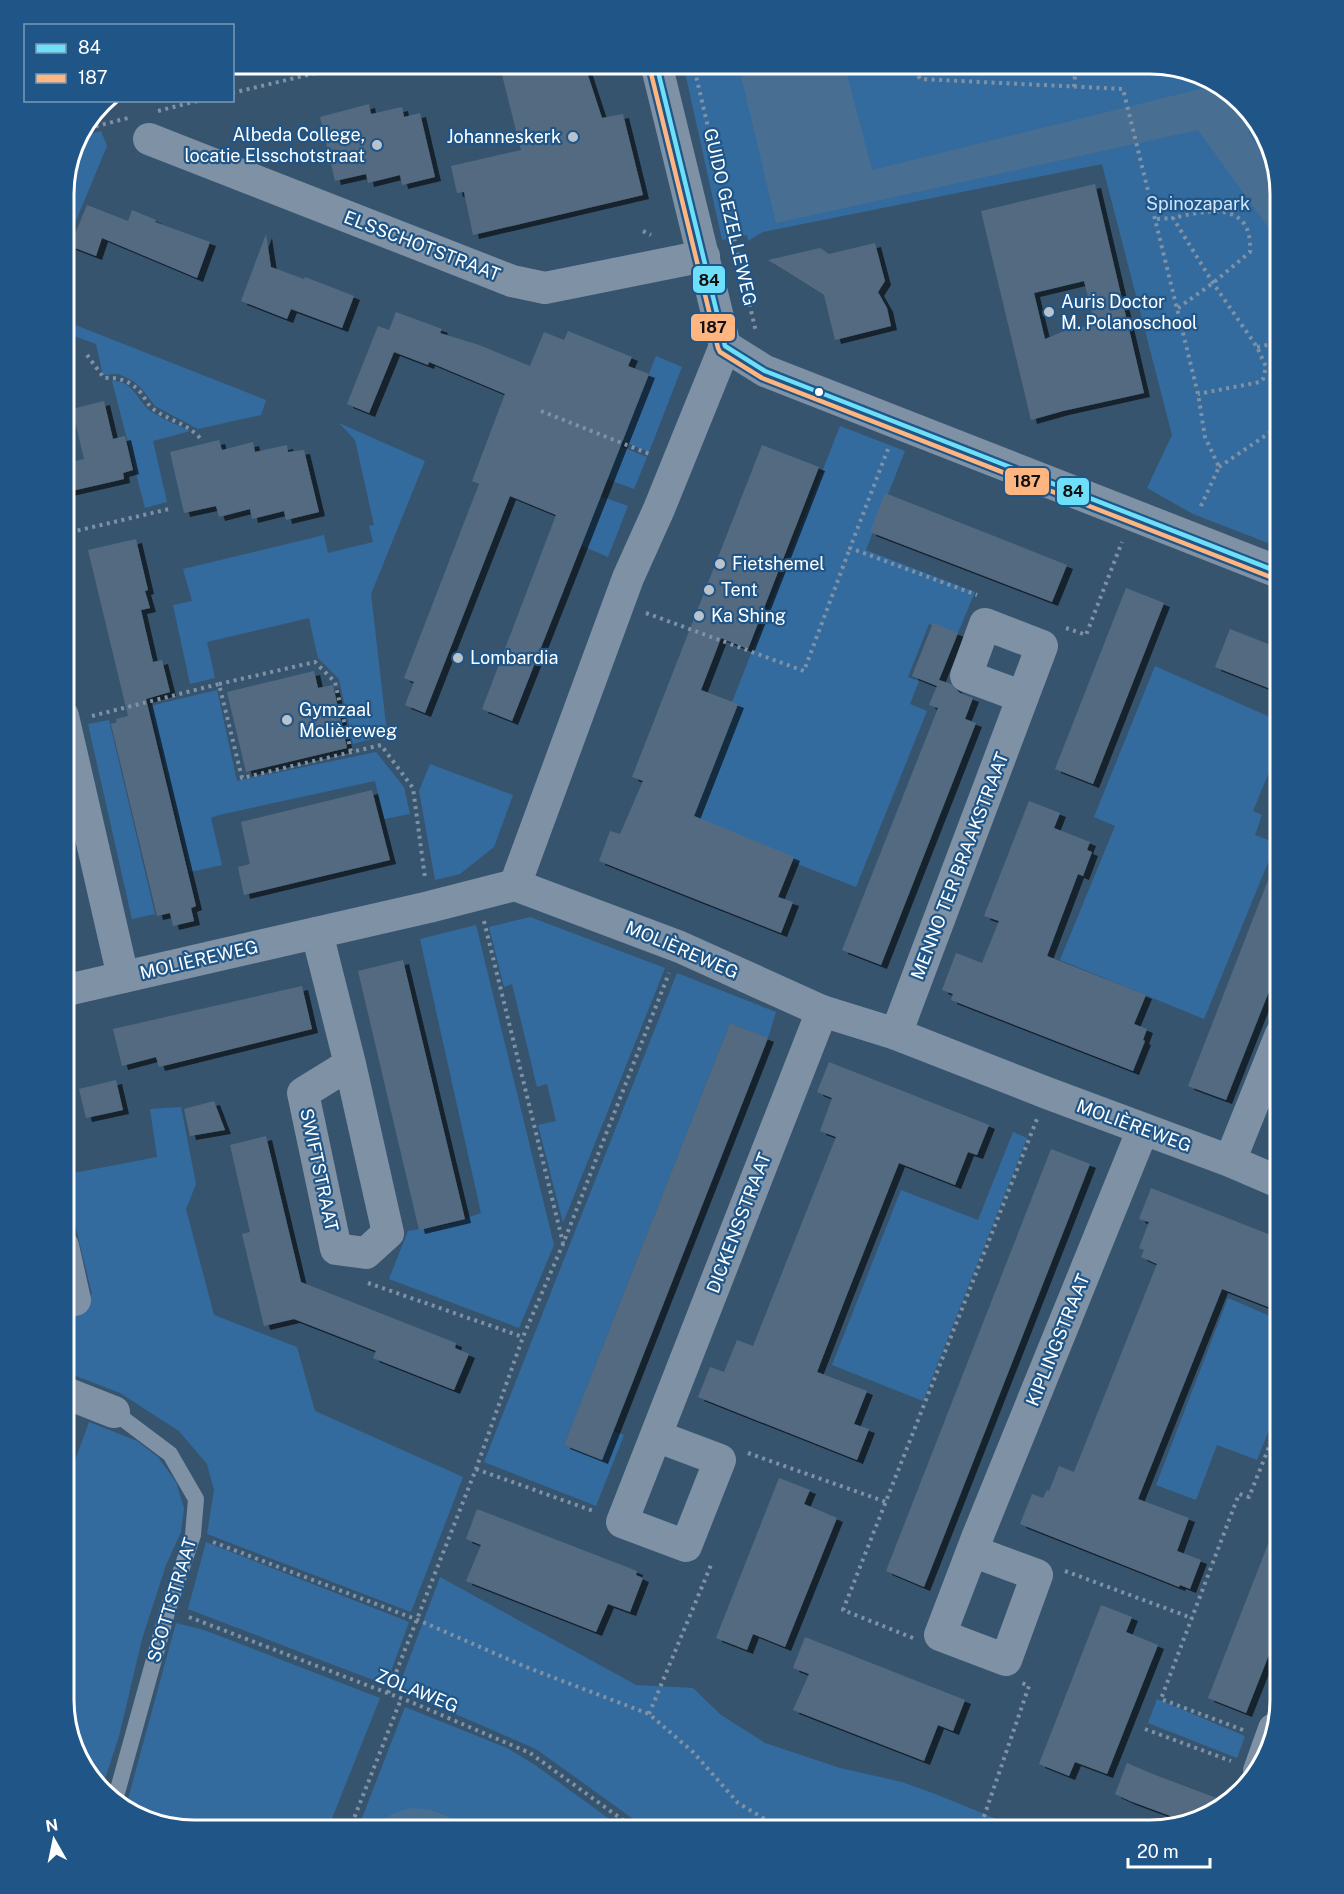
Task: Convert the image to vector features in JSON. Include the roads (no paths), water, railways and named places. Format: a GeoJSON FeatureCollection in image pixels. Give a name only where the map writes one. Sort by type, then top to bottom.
{"type":"FeatureCollection","features":[{"type":"Feature","properties":{"kind":"street","name":"GUIDO GEZELLEWEG"},"geometry":{"type":"LineString","coordinates":[[659,74],[725,346]]}},
{"type":"Feature","properties":{"kind":"street","name":"ELSSCHOTSTRAAT"},"geometry":{"type":"LineString","coordinates":[[144,123],[512,281],[545,288],[704,256]]}},
{"type":"Feature","properties":{"kind":"street"},"geometry":{"type":"LineString","coordinates":[[515,885],[619,603],[725,346],[765,371],[1270,569]]}},
{"type":"Feature","properties":{"kind":"street","name":"MENNO TER BRAAKSTRAAT"},"geometry":{"type":"LineString","coordinates":[[896,1034],[1023,698]]}},
{"type":"Feature","properties":{"kind":"street"},"geometry":{"type":"LineString","coordinates":[[74,764],[123,977]]}},
{"type":"Feature","properties":{"kind":"street","name":"MOLIÈREWEG"},"geometry":{"type":"LineString","coordinates":[[74,988],[515,885],[680,947],[822,1011],[896,1034],[1270,1178]]}},
{"type":"Feature","properties":{"kind":"street","name":"SWIFTSTRAAT"},"geometry":{"type":"LineString","coordinates":[[317,933],[350,1064],[388,1233],[366,1253],[336,1249],[303,1093],[350,1064]]}},
{"type":"Feature","properties":{"kind":"street","name":"DICKENSSTRAAT"},"geometry":{"type":"LineString","coordinates":[[656,1436],[720,1460],[686,1546],[622,1522],[822,1011]]}},
{"type":"Feature","properties":{"kind":"street"},"geometry":{"type":"LineString","coordinates":[[1230,1161],[1270,1061]]}},
{"type":"Feature","properties":{"kind":"street","name":"KIPLINGSTRAAT"},"geometry":{"type":"LineString","coordinates":[[972,1551],[1143,1129]]}},
{"type":"Feature","properties":{"kind":"street"},"geometry":{"type":"LineString","coordinates":[[74,1296],[75,1300]]}},
{"type":"Feature","properties":{"kind":"street","name":"SCOTTSTRAAT"},"geometry":{"type":"LineString","coordinates":[[74,1396],[114,1412]]}},
{"type":"Feature","properties":{"kind":"lane","name":"SCOTTSTRAAT"},"geometry":{"type":"LineString","coordinates":[[114,1412],[170,1454],[196,1499],[193,1535],[168,1609],[116,1792]]}},
{"type":"Feature","properties":{"kind":"place","name":"Johanneskerk"},"geometry":{"type":"Point","coordinates":[573,137]}},
{"type":"Feature","properties":{"kind":"place","name":"Albeda College, locatie Elsschotstraat"},"geometry":{"type":"Point","coordinates":[377,145]}},
{"type":"Feature","properties":{"kind":"place","name":"Auris Doctor M. Polanoschool"},"geometry":{"type":"Point","coordinates":[1049,312]}},
{"type":"Feature","properties":{"kind":"place","name":"Fietshemel"},"geometry":{"type":"Point","coordinates":[720,564]}},
{"type":"Feature","properties":{"kind":"place","name":"Tent"},"geometry":{"type":"Point","coordinates":[709,590]}},
{"type":"Feature","properties":{"kind":"place","name":"Ka Shing"},"geometry":{"type":"Point","coordinates":[699,616]}},
{"type":"Feature","properties":{"kind":"place","name":"Lombardia"},"geometry":{"type":"Point","coordinates":[458,658]}},
{"type":"Feature","properties":{"kind":"place","name":"Gymzaal Molièreweg"},"geometry":{"type":"Point","coordinates":[287,720]}},
{"type":"Feature","properties":{"kind":"park label","name":"Spinozapark"},"geometry":{"type":"Point","coordinates":[1198,204]}}]}
